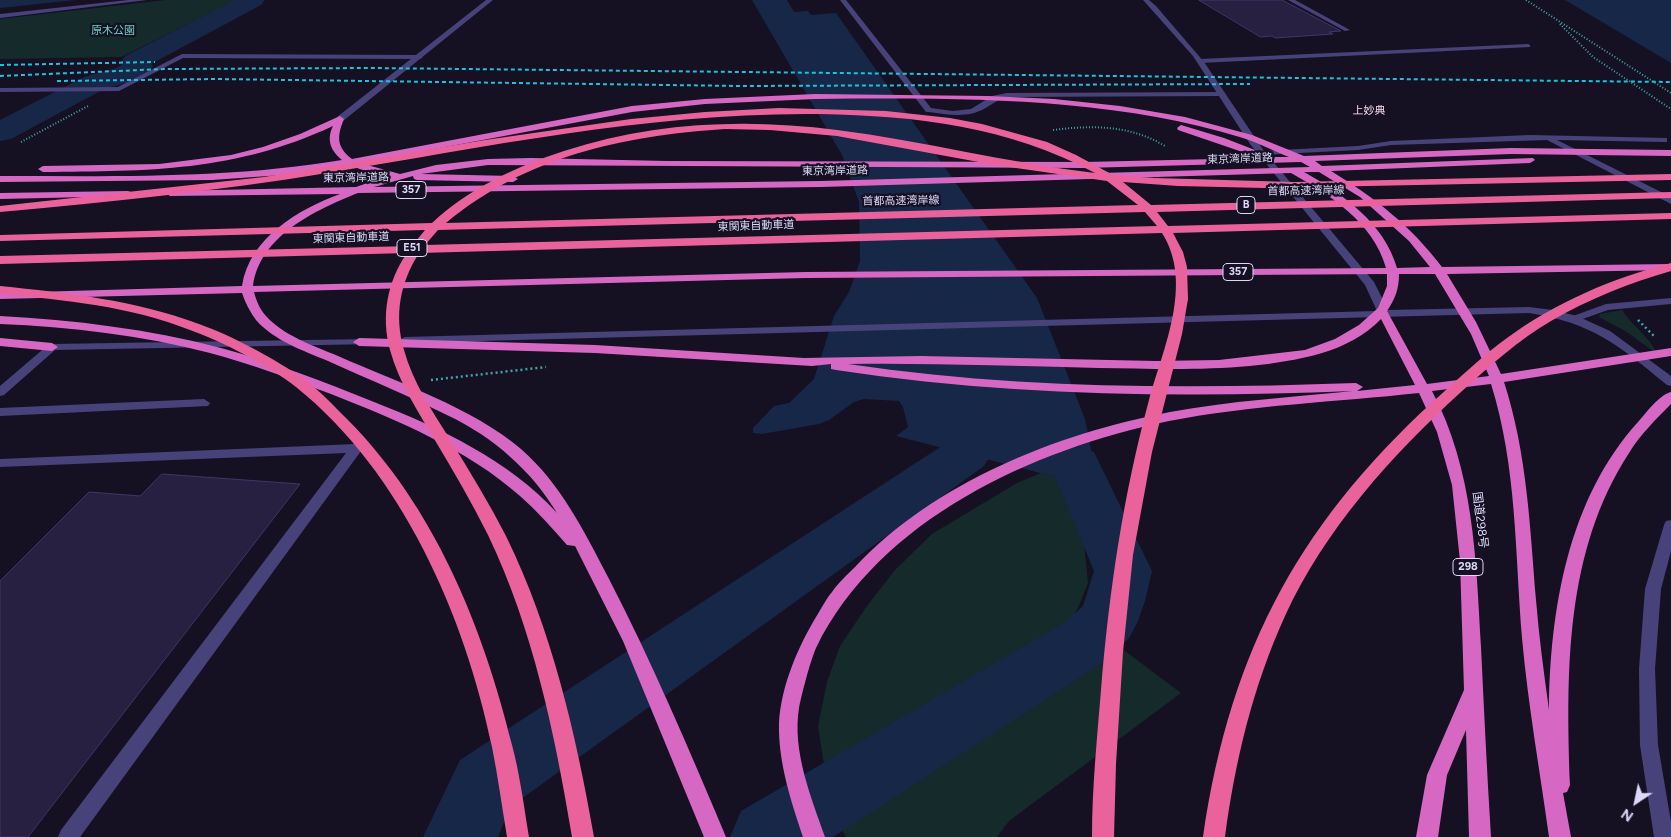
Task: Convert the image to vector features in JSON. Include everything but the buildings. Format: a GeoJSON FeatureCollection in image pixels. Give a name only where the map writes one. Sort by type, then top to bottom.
{"type":"FeatureCollection","features":[{"type":"Feature","properties":{"kind":"highway"},"geometry":{"type":"LineString","coordinates":[[1,173],[138,178],[226,177],[322,166],[407,152],[590,116],[661,105],[754,98],[850,96],[983,98],[1064,103],[1134,110],[1196,122],[1260,142],[1319,168],[1369,200],[1412,238],[1438,271],[1478,337],[1496,382],[1509,423],[1523,510],[1525,568],[1532,646],[1561,837]]}},
{"type":"Feature","properties":{"kind":"highway"},"geometry":{"type":"LineString","coordinates":[[359,342],[595,349],[805,361],[862,359],[1187,365],[1264,360],[1302,354],[1328,347],[1370,324],[1380,314],[1389,299],[1394,280],[1391,261],[1385,248],[1373,231],[1354,212],[1327,191],[1297,172],[1271,159],[1222,140],[1140,119],[1061,108],[960,100],[850,96]]}},
{"type":"Feature","properties":{"kind":"highway"},"geometry":{"type":"LineString","coordinates":[[0,209],[124,198],[265,180],[606,124],[678,115],[759,111],[871,112],[962,122],[1037,142],[1086,164],[1118,182],[1143,203],[1160,222],[1172,240],[1182,269],[1182,284],[1180,309],[1144,449],[1126,540],[1114,640],[1103,796],[1103,837]]}},
{"type":"Feature","properties":{"kind":"highway"},"geometry":{"type":"LineString","coordinates":[[1,173],[150,168],[219,161],[282,144],[314,132],[340,119]]}},
{"type":"Feature","properties":{"kind":"highway"},"geometry":{"type":"LineString","coordinates":[[340,119],[334,129],[333,137],[341,156],[364,168],[393,175],[442,178],[632,178],[821,184]]}},
{"type":"Feature","properties":{"kind":"highway"},"geometry":{"type":"LineString","coordinates":[[583,837],[562,724],[543,656],[523,596],[479,502],[411,385],[393,332],[392,312],[394,294],[405,263],[430,231],[446,216],[480,193],[537,164],[606,142],[658,132],[750,126],[802,129],[851,135],[1052,171],[1169,183],[1259,186],[1671,177]]}},
{"type":"Feature","properties":{"kind":"highway"},"geometry":{"type":"LineString","coordinates":[[715,837],[632,641],[559,502],[538,475],[514,452],[455,412],[311,349],[280,333],[261,318],[251,302],[247,290],[249,275],[261,251],[270,240],[306,213],[359,188],[410,173],[488,162],[1074,165],[1262,161],[1511,151],[1671,154]]}},
{"type":"Feature","properties":{"kind":"highway","name":"東京湾岸道路"},"geometry":{"type":"LineString","coordinates":[[0,196],[821,184],[1225,173],[1671,154]]}},
{"type":"Feature","properties":{"kind":"highway","name":"首都高速湾岸線"},"geometry":{"type":"LineString","coordinates":[[822,216],[1671,195]]}},
{"type":"Feature","properties":{"kind":"highway","name":"東関東自動車道"},"geometry":{"type":"LineString","coordinates":[[0,238],[822,216]]}},
{"type":"Feature","properties":{"kind":"highway","name":"B"},"geometry":{"type":"LineString","coordinates":[[823,237],[1671,216]]}},
{"type":"Feature","properties":{"kind":"highway","name":"東関東自動車道"},"geometry":{"type":"LineString","coordinates":[[0,260],[823,237]]}},
{"type":"Feature","properties":{"kind":"highway"},"geometry":{"type":"LineString","coordinates":[[1214,837],[1234,732],[1261,651],[1289,589],[1331,522],[1402,439],[1496,352],[1529,329],[1560,311],[1608,288],[1671,267]]}},
{"type":"Feature","properties":{"kind":"highway","name":"357"},"geometry":{"type":"LineString","coordinates":[[0,296],[806,275],[1067,272],[1461,272],[1671,267]]}},
{"type":"Feature","properties":{"kind":"highway"},"geometry":{"type":"LineString","coordinates":[[0,290],[90,299],[143,310],[196,327],[262,359],[300,384],[349,430],[398,488],[444,572],[463,615],[481,670],[502,746],[518,837]]}},
{"type":"Feature","properties":{"kind":"highway","name":"国道298号"},"geometry":{"type":"LineString","coordinates":[[1384,314],[1427,395],[1444,432],[1459,485],[1468,561],[1480,837]]}},
{"type":"Feature","properties":{"kind":"highway"},"geometry":{"type":"LineString","coordinates":[[3,320],[108,330],[178,342],[245,359],[392,414],[489,463],[520,486],[557,520],[593,565]]}},
{"type":"Feature","properties":{"kind":"highway"},"geometry":{"type":"LineString","coordinates":[[0,342],[52,346]]}},
{"type":"Feature","properties":{"kind":"highway"},"geometry":{"type":"LineString","coordinates":[[814,837],[800,795],[791,750],[789,710],[796,676],[815,630],[843,588],[882,548],[923,516],[960,492],[1005,470],[1053,450],[1112,431],[1167,417],[1216,409],[1481,381],[1608,364],[1671,352]]}},
{"type":"Feature","properties":{"kind":"highway"},"geometry":{"type":"LineString","coordinates":[[805,361],[929,378],[1055,387],[1123,389],[1339,387],[1481,381]]}},
{"type":"Feature","properties":{"kind":"highway"},"geometry":{"type":"LineString","coordinates":[[1561,837],[1559,759],[1560,673],[1567,601],[1579,541],[1597,494],[1623,450],[1650,417],[1671,396]]}},
{"type":"Feature","properties":{"kind":"highway"},"geometry":{"type":"LineString","coordinates":[[1427,837],[1436,776],[1473,692]]}},
{"type":"Feature","properties":{"kind":"street"},"geometry":{"type":"LineString","coordinates":[[0,12],[108,0]]}},
{"type":"Feature","properties":{"kind":"street"},"geometry":{"type":"LineString","coordinates":[[0,16],[144,0]]}},
{"type":"Feature","properties":{"kind":"street"},"geometry":{"type":"LineString","coordinates":[[340,119],[490,0]]}},
{"type":"Feature","properties":{"kind":"street"},"geometry":{"type":"LineString","coordinates":[[843,0],[929,110],[953,113],[973,111],[995,98],[1007,95],[1222,94]]}},
{"type":"Feature","properties":{"kind":"street"},"geometry":{"type":"LineString","coordinates":[[1146,0],[1169,22],[1200,61],[1249,138],[1370,284],[1384,314]]}},
{"type":"Feature","properties":{"kind":"street"},"geometry":{"type":"LineString","coordinates":[[1291,0],[1347,30]]}},
{"type":"Feature","properties":{"kind":"street"},"geometry":{"type":"LineString","coordinates":[[1200,61],[1528,46]]}},
{"type":"Feature","properties":{"kind":"street"},"geometry":{"type":"LineString","coordinates":[[0,90],[119,89],[182,56],[420,57]]}},
{"type":"Feature","properties":{"kind":"street"},"geometry":{"type":"LineString","coordinates":[[1261,153],[1358,148],[1391,143],[1547,138],[1664,140]]}},
{"type":"Feature","properties":{"kind":"street"},"geometry":{"type":"LineString","coordinates":[[1547,138],[1671,201]]}},
{"type":"Feature","properties":{"kind":"street"},"geometry":{"type":"LineString","coordinates":[[1577,318],[1606,308],[1671,301]]}},
{"type":"Feature","properties":{"kind":"street"},"geometry":{"type":"LineString","coordinates":[[0,392],[52,346],[359,342],[728,330],[1529,310],[1553,312],[1577,318],[1615,337],[1671,382]]}},
{"type":"Feature","properties":{"kind":"street"},"geometry":{"type":"LineString","coordinates":[[0,412],[204,403]]}},
{"type":"Feature","properties":{"kind":"street"},"geometry":{"type":"LineString","coordinates":[[0,463],[356,448],[68,837]]}},
{"type":"Feature","properties":{"kind":"street"},"geometry":{"type":"LineString","coordinates":[[1664,837],[1649,745],[1647,669],[1652,589],[1671,525]]}},
{"type":"Feature","properties":{"kind":"path"},"geometry":{"type":"LineString","coordinates":[[1526,0],[1671,93]]}},
{"type":"Feature","properties":{"kind":"path"},"geometry":{"type":"LineString","coordinates":[[1557,20],[1593,57],[1671,108]]}},
{"type":"Feature","properties":{"kind":"path"},"geometry":{"type":"LineString","coordinates":[[20,142],[119,89]]}},
{"type":"Feature","properties":{"kind":"path"},"geometry":{"type":"LineString","coordinates":[[1051,130],[1085,126],[1121,128],[1146,135],[1166,147]]}},
{"type":"Feature","properties":{"kind":"path"},"geometry":{"type":"LineString","coordinates":[[1634,316],[1658,341]]}},
{"type":"Feature","properties":{"kind":"green space","name":"原木公園"},"geometry":{"type":"Polygon","coordinates":[[[166,0],[237,0],[121,57],[0,59],[0,19],[166,0]]]}},
{"type":"Feature","properties":{"kind":"green space"},"geometry":{"type":"Polygon","coordinates":[[[1622,310],[1650,342],[1657,354],[1627,332],[1599,317],[1600,314],[1622,310]]]}},
{"type":"Feature","properties":{"kind":"green space"},"geometry":{"type":"Polygon","coordinates":[[[1056,471],[1082,524],[1088,583],[1077,610],[1064,629],[932,717],[827,783],[818,726],[827,682],[840,646],[867,606],[895,570],[932,534],[1017,483],[1041,473],[1052,476],[1056,471]]]}},
{"type":"Feature","properties":{"kind":"green space"},"geometry":{"type":"Polygon","coordinates":[[[1121,648],[1181,693],[1009,821],[997,837],[846,837],[838,822],[1121,648]]]}},
{"type":"Feature","properties":{"kind":"water"},"geometry":{"type":"Polygon","coordinates":[[[0,0],[76,0],[0,8],[0,0]]]}},
{"type":"Feature","properties":{"kind":"water"},"geometry":{"type":"Polygon","coordinates":[[[752,0],[787,0],[794,12],[808,11],[811,15],[836,13],[1037,298],[1085,419],[1093,459],[1056,471],[1052,476],[896,436],[908,427],[903,407],[899,401],[864,399],[854,402],[829,420],[819,424],[762,434],[753,433],[753,428],[774,406],[789,403],[814,379],[834,316],[849,292],[860,261],[859,202],[842,155],[752,0]]]}},
{"type":"Feature","properties":{"kind":"water"},"geometry":{"type":"Polygon","coordinates":[[[1565,0],[1671,0],[1671,63],[1565,0]]]}},
{"type":"Feature","properties":{"kind":"waterway"},"geometry":{"type":"LineString","coordinates":[[0,132],[94,83],[126,74],[139,66],[134,62],[253,0]]}},
{"type":"Feature","properties":{"kind":"waterway"},"geometry":{"type":"LineString","coordinates":[[460,837],[485,784],[966,454]]}},
{"type":"Feature","properties":{"kind":"waterway"},"geometry":{"type":"LineString","coordinates":[[767,837],[1086,641],[1107,621],[1115,601],[1123,571],[1076,464]]}},
{"type":"Feature","properties":{"kind":"railway"},"geometry":{"type":"LineString","coordinates":[[0,65],[155,62]]}},
{"type":"Feature","properties":{"kind":"railway"},"geometry":{"type":"LineString","coordinates":[[0,76],[164,69],[371,68],[1671,82]]}},
{"type":"Feature","properties":{"kind":"railway"},"geometry":{"type":"LineString","coordinates":[[57,81],[215,79],[742,86],[1250,84]]}},
{"type":"Feature","properties":{"kind":"district","name":"上妙典"},"geometry":{"type":"Point","coordinates":[1369,111]}}]}
